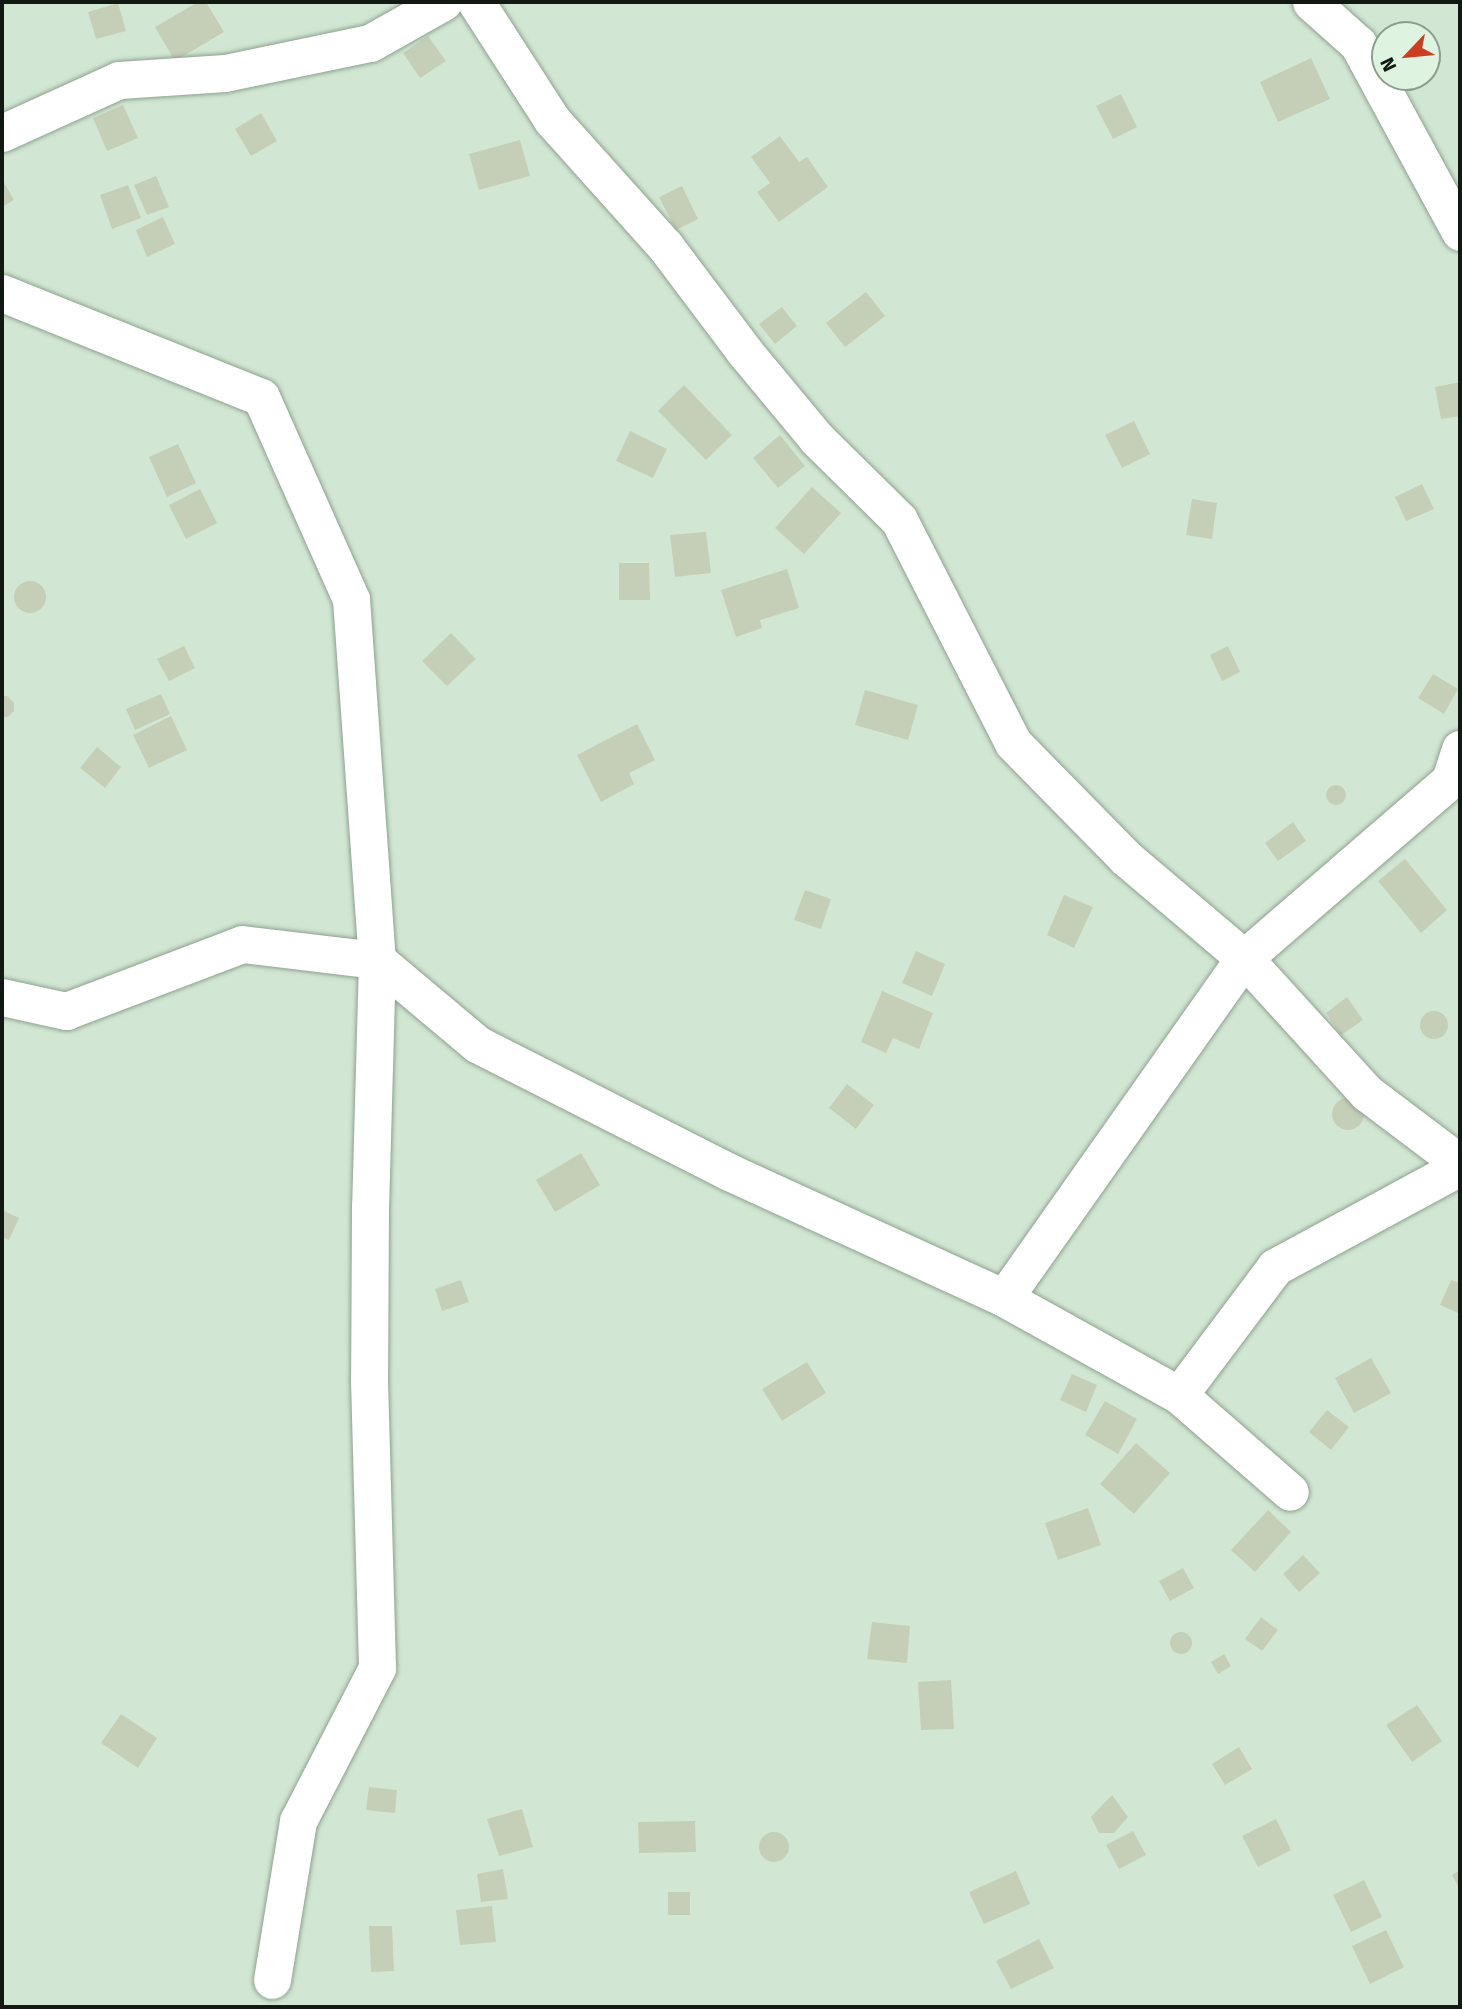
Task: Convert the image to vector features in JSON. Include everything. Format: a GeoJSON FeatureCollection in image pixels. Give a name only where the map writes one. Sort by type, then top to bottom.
{"type":"FeatureCollection","features":[{"type":"Feature","properties":{"kind":"street"},"geometry":{"type":"LineString","coordinates":[[2,133],[119,80],[225,73],[370,43],[443,2]]}},
{"type":"Feature","properties":{"kind":"street"},"geometry":{"type":"LineString","coordinates":[[476,2],[552,120],[665,246],[744,351],[817,439],[899,520],[1013,743],[1126,859],[1244,958],[1367,1093],[1460,1165],[1275,1267],[1179,1395]]}},
{"type":"Feature","properties":{"kind":"street"},"geometry":{"type":"LineString","coordinates":[[1311,2],[1358,44],[1460,232]]}},
{"type":"Feature","properties":{"kind":"street"},"geometry":{"type":"LineString","coordinates":[[2,293],[261,397],[351,599],[377,960],[370,1206],[369,1380],[377,1668],[298,1821],[272,1980]]}},
{"type":"Feature","properties":{"kind":"street"},"geometry":{"type":"LineString","coordinates":[[1004,1298],[1244,958],[1450,780],[1460,750]]}},
{"type":"Feature","properties":{"kind":"street"},"geometry":{"type":"LineString","coordinates":[[2,998],[66,1011],[242,944],[377,960],[477,1044],[729,1172],[1004,1298],[1179,1395],[1290,1492]]}},
{"type":"Feature","properties":{"kind":"building"},"geometry":{"type":"Polygon","coordinates":[[[198,2],[206,2],[224,32],[175,61],[155,27],[198,2]]]}},
{"type":"Feature","properties":{"kind":"building"},"geometry":{"type":"Polygon","coordinates":[[[118,3],[126,31],[96,39],[88,12],[118,3]]]}},
{"type":"Feature","properties":{"kind":"building"},"geometry":{"type":"Polygon","coordinates":[[[428,36],[446,61],[420,78],[403,53],[428,36]]]}},
{"type":"Feature","properties":{"kind":"building"},"geometry":{"type":"Polygon","coordinates":[[[1311,58],[1330,99],[1278,122],[1260,82],[1311,58]]]}},
{"type":"Feature","properties":{"kind":"building"},"geometry":{"type":"Polygon","coordinates":[[[1121,94],[1137,127],[1113,139],[1096,106],[1121,94]]]}},
{"type":"Feature","properties":{"kind":"building"},"geometry":{"type":"Polygon","coordinates":[[[123,105],[138,138],[107,151],[93,118],[123,105]]]}},
{"type":"Feature","properties":{"kind":"building"},"geometry":{"type":"Polygon","coordinates":[[[261,113],[277,141],[251,156],[235,129],[261,113]]]}},
{"type":"Feature","properties":{"kind":"building"},"geometry":{"type":"Polygon","coordinates":[[[780,136],[799,162],[807,157],[828,187],[779,222],[757,192],[770,183],[751,157],[780,136]]]}},
{"type":"Feature","properties":{"kind":"building"},"geometry":{"type":"Polygon","coordinates":[[[520,140],[530,176],[479,190],[469,154],[520,140]]]}},
{"type":"Feature","properties":{"kind":"building"},"geometry":{"type":"Polygon","coordinates":[[[156,176],[169,207],[147,215],[134,185],[156,176]]]}},
{"type":"Feature","properties":{"kind":"building"},"geometry":{"type":"Polygon","coordinates":[[[2,179],[14,200],[2,207],[2,179]]]}},
{"type":"Feature","properties":{"kind":"building"},"geometry":{"type":"Polygon","coordinates":[[[128,185],[141,218],[112,229],[100,195],[128,185]]]}},
{"type":"Feature","properties":{"kind":"building"},"geometry":{"type":"Polygon","coordinates":[[[682,186],[698,219],[676,230],[659,197],[682,186]]]}},
{"type":"Feature","properties":{"kind":"building"},"geometry":{"type":"Polygon","coordinates":[[[163,217],[175,244],[147,257],[136,230],[163,217]]]}},
{"type":"Feature","properties":{"kind":"building"},"geometry":{"type":"Polygon","coordinates":[[[866,292],[885,316],[845,347],[826,323],[866,292]]]}},
{"type":"Feature","properties":{"kind":"building"},"geometry":{"type":"Polygon","coordinates":[[[782,307],[797,326],[775,344],[759,324],[782,307]]]}},
{"type":"Feature","properties":{"kind":"building"},"geometry":{"type":"Polygon","coordinates":[[[1460,382],[1460,416],[1441,419],[1435,387],[1460,382]]]}},
{"type":"Feature","properties":{"kind":"building"},"geometry":{"type":"Polygon","coordinates":[[[684,385],[732,435],[706,460],[658,411],[684,385]]]}},
{"type":"Feature","properties":{"kind":"building"},"geometry":{"type":"Polygon","coordinates":[[[1134,421],[1150,454],[1122,468],[1105,435],[1134,421]]]}},
{"type":"Feature","properties":{"kind":"building"},"geometry":{"type":"Polygon","coordinates":[[[630,431],[667,449],[653,478],[616,461],[630,431]]]}},
{"type":"Feature","properties":{"kind":"building"},"geometry":{"type":"Polygon","coordinates":[[[780,435],[805,466],[778,488],[753,458],[780,435]]]}},
{"type":"Feature","properties":{"kind":"building"},"geometry":{"type":"Polygon","coordinates":[[[178,444],[196,483],[167,497],[149,457],[178,444]]]}},
{"type":"Feature","properties":{"kind":"building"},"geometry":{"type":"Polygon","coordinates":[[[1422,484],[1434,509],[1406,521],[1395,497],[1422,484]]]}},
{"type":"Feature","properties":{"kind":"building"},"geometry":{"type":"Polygon","coordinates":[[[812,487],[841,513],[804,554],[775,528],[812,487]]]}},
{"type":"Feature","properties":{"kind":"building"},"geometry":{"type":"Polygon","coordinates":[[[200,489],[217,523],[186,539],[169,505],[200,489]]]}},
{"type":"Feature","properties":{"kind":"building"},"geometry":{"type":"Polygon","coordinates":[[[1192,499],[1217,503],[1212,539],[1186,535],[1192,499]]]}},
{"type":"Feature","properties":{"kind":"building"},"geometry":{"type":"Polygon","coordinates":[[[706,532],[711,573],[675,577],[670,535],[706,532]]]}},
{"type":"Feature","properties":{"kind":"building"},"geometry":{"type":"Polygon","coordinates":[[[619,563],[649,563],[650,600],[619,600],[619,563]]]}},
{"type":"Feature","properties":{"kind":"building"},"geometry":{"type":"Polygon","coordinates":[[[787,569],[799,608],[760,620],[762,628],[736,637],[721,590],[787,569]]]}},
{"type":"Feature","properties":{"kind":"building"},"geometry":{"type":"Polygon","coordinates":[[[30,581],[41,586],[46,597],[41,608],[30,613],[19,608],[14,597],[19,586],[30,581]]]}},
{"type":"Feature","properties":{"kind":"building"},"geometry":{"type":"Polygon","coordinates":[[[451,633],[476,659],[447,686],[422,661],[451,633]]]}},
{"type":"Feature","properties":{"kind":"building"},"geometry":{"type":"Polygon","coordinates":[[[184,646],[195,668],[169,681],[157,659],[184,646]]]}},
{"type":"Feature","properties":{"kind":"building"},"geometry":{"type":"Polygon","coordinates":[[[1228,646],[1240,672],[1222,681],[1210,655],[1228,646]]]}},
{"type":"Feature","properties":{"kind":"building"},"geometry":{"type":"Polygon","coordinates":[[[1433,674],[1458,689],[1444,714],[1418,698],[1433,674]]]}},
{"type":"Feature","properties":{"kind":"building"},"geometry":{"type":"Polygon","coordinates":[[[865,690],[918,705],[908,740],[855,725],[865,690]]]}},
{"type":"Feature","properties":{"kind":"building"},"geometry":{"type":"Polygon","coordinates":[[[161,694],[170,714],[135,730],[126,709],[161,694]]]}},
{"type":"Feature","properties":{"kind":"building"},"geometry":{"type":"Polygon","coordinates":[[[2,696],[7,696],[14,703],[14,711],[8,717],[2,717],[2,696]]]}},
{"type":"Feature","properties":{"kind":"building"},"geometry":{"type":"Polygon","coordinates":[[[171,716],[187,750],[149,768],[133,735],[171,716]]]}},
{"type":"Feature","properties":{"kind":"building"},"geometry":{"type":"Polygon","coordinates":[[[637,724],[655,760],[629,773],[634,784],[601,802],[577,755],[637,724]]]}},
{"type":"Feature","properties":{"kind":"building"},"geometry":{"type":"Polygon","coordinates":[[[97,747],[121,767],[105,788],[80,768],[97,747]]]}},
{"type":"Feature","properties":{"kind":"building"},"geometry":{"type":"Polygon","coordinates":[[[1332,785],[1340,785],[1346,795],[1340,805],[1332,805],[1326,799],[1326,791],[1332,785]]]}},
{"type":"Feature","properties":{"kind":"building"},"geometry":{"type":"Polygon","coordinates":[[[1293,822],[1306,841],[1278,861],[1265,843],[1293,822]]]}},
{"type":"Feature","properties":{"kind":"building"},"geometry":{"type":"Polygon","coordinates":[[[1405,859],[1447,910],[1421,933],[1378,881],[1405,859]]]}},
{"type":"Feature","properties":{"kind":"building"},"geometry":{"type":"Polygon","coordinates":[[[805,890],[831,899],[821,929],[794,920],[805,890]]]}},
{"type":"Feature","properties":{"kind":"building"},"geometry":{"type":"Polygon","coordinates":[[[1064,895],[1093,907],[1074,948],[1047,935],[1064,895]]]}},
{"type":"Feature","properties":{"kind":"building"},"geometry":{"type":"Polygon","coordinates":[[[916,951],[945,964],[932,996],[902,983],[916,951]]]}},
{"type":"Feature","properties":{"kind":"building"},"geometry":{"type":"Polygon","coordinates":[[[882,991],[933,1013],[919,1049],[893,1038],[886,1053],[861,1042],[882,991]]]}},
{"type":"Feature","properties":{"kind":"building"},"geometry":{"type":"Polygon","coordinates":[[[1347,997],[1363,1020],[1341,1035],[1326,1013],[1347,997]]]}},
{"type":"Feature","properties":{"kind":"building"},"geometry":{"type":"Polygon","coordinates":[[[1434,1011],[1444,1015],[1448,1025],[1444,1035],[1434,1039],[1424,1035],[1420,1025],[1424,1015],[1434,1011]]]}},
{"type":"Feature","properties":{"kind":"building"},"geometry":{"type":"Polygon","coordinates":[[[847,1084],[874,1105],[856,1129],[829,1108],[847,1084]]]}},
{"type":"Feature","properties":{"kind":"building"},"geometry":{"type":"Polygon","coordinates":[[[1348,1098],[1359,1103],[1364,1114],[1359,1125],[1348,1130],[1337,1125],[1332,1114],[1337,1103],[1348,1098]]]}},
{"type":"Feature","properties":{"kind":"building"},"geometry":{"type":"Polygon","coordinates":[[[581,1153],[600,1185],[555,1212],[536,1180],[581,1153]]]}},
{"type":"Feature","properties":{"kind":"building"},"geometry":{"type":"Polygon","coordinates":[[[2,1210],[19,1218],[9,1240],[2,1237],[2,1210]]]}},
{"type":"Feature","properties":{"kind":"building"},"geometry":{"type":"Polygon","coordinates":[[[461,1280],[469,1302],[442,1311],[435,1289],[461,1280]]]}},
{"type":"Feature","properties":{"kind":"building"},"geometry":{"type":"Polygon","coordinates":[[[1451,1280],[1460,1283],[1460,1314],[1440,1305],[1451,1280]]]}},
{"type":"Feature","properties":{"kind":"building"},"geometry":{"type":"Polygon","coordinates":[[[1371,1358],[1391,1393],[1354,1413],[1335,1378],[1371,1358]]]}},
{"type":"Feature","properties":{"kind":"building"},"geometry":{"type":"Polygon","coordinates":[[[807,1362],[826,1393],[782,1421],[762,1389],[807,1362]]]}},
{"type":"Feature","properties":{"kind":"building"},"geometry":{"type":"Polygon","coordinates":[[[1072,1374],[1097,1385],[1086,1412],[1060,1400],[1072,1374]]]}},
{"type":"Feature","properties":{"kind":"building"},"geometry":{"type":"Polygon","coordinates":[[[1105,1401],[1137,1419],[1118,1454],[1085,1435],[1105,1401]]]}},
{"type":"Feature","properties":{"kind":"building"},"geometry":{"type":"Polygon","coordinates":[[[1327,1410],[1349,1427],[1331,1450],[1309,1432],[1327,1410]]]}},
{"type":"Feature","properties":{"kind":"building"},"geometry":{"type":"Polygon","coordinates":[[[1136,1443],[1170,1473],[1134,1514],[1100,1484],[1136,1443]]]}},
{"type":"Feature","properties":{"kind":"building"},"geometry":{"type":"Polygon","coordinates":[[[1088,1508],[1101,1545],[1058,1560],[1045,1523],[1088,1508]]]}},
{"type":"Feature","properties":{"kind":"building"},"geometry":{"type":"Polygon","coordinates":[[[1268,1510],[1291,1532],[1255,1572],[1231,1550],[1268,1510]]]}},
{"type":"Feature","properties":{"kind":"building"},"geometry":{"type":"Polygon","coordinates":[[[1303,1555],[1320,1573],[1299,1592],[1283,1574],[1303,1555]]]}},
{"type":"Feature","properties":{"kind":"building"},"geometry":{"type":"Polygon","coordinates":[[[1183,1568],[1194,1588],[1170,1601],[1159,1581],[1183,1568]]]}},
{"type":"Feature","properties":{"kind":"building"},"geometry":{"type":"Polygon","coordinates":[[[1261,1617],[1278,1630],[1262,1651],[1245,1639],[1261,1617]]]}},
{"type":"Feature","properties":{"kind":"building"},"geometry":{"type":"Polygon","coordinates":[[[872,1622],[910,1626],[907,1663],[867,1659],[872,1622]]]}},
{"type":"Feature","properties":{"kind":"building"},"geometry":{"type":"Polygon","coordinates":[[[1181,1632],[1189,1635],[1192,1643],[1189,1651],[1181,1654],[1173,1651],[1170,1643],[1173,1635],[1181,1632]]]}},
{"type":"Feature","properties":{"kind":"building"},"geometry":{"type":"Polygon","coordinates":[[[1224,1654],[1231,1666],[1218,1674],[1211,1662],[1224,1654]]]}},
{"type":"Feature","properties":{"kind":"building"},"geometry":{"type":"Polygon","coordinates":[[[951,1680],[954,1729],[921,1730],[918,1682],[951,1680]]]}},
{"type":"Feature","properties":{"kind":"building"},"geometry":{"type":"Polygon","coordinates":[[[1417,1705],[1442,1741],[1412,1762],[1386,1725],[1417,1705]]]}},
{"type":"Feature","properties":{"kind":"building"},"geometry":{"type":"Polygon","coordinates":[[[121,1714],[157,1738],[138,1768],[101,1743],[121,1714]]]}},
{"type":"Feature","properties":{"kind":"building"},"geometry":{"type":"Polygon","coordinates":[[[1239,1747],[1252,1769],[1225,1785],[1212,1764],[1239,1747]]]}},
{"type":"Feature","properties":{"kind":"building"},"geometry":{"type":"Polygon","coordinates":[[[369,1787],[397,1790],[395,1813],[366,1810],[369,1787]]]}},
{"type":"Feature","properties":{"kind":"building"},"geometry":{"type":"Polygon","coordinates":[[[1112,1795],[1128,1817],[1114,1833],[1099,1833],[1091,1817],[1112,1795]]]}},
{"type":"Feature","properties":{"kind":"building"},"geometry":{"type":"Polygon","coordinates":[[[522,1809],[533,1847],[499,1856],[487,1819],[522,1809]]]}},
{"type":"Feature","properties":{"kind":"building"},"geometry":{"type":"Polygon","coordinates":[[[1276,1819],[1291,1850],[1258,1867],[1242,1836],[1276,1819]]]}},
{"type":"Feature","properties":{"kind":"building"},"geometry":{"type":"Polygon","coordinates":[[[695,1821],[696,1852],[639,1853],[638,1822],[695,1821]]]}},
{"type":"Feature","properties":{"kind":"building"},"geometry":{"type":"Polygon","coordinates":[[[1133,1831],[1146,1855],[1119,1869],[1106,1845],[1133,1831]]]}},
{"type":"Feature","properties":{"kind":"building"},"geometry":{"type":"Polygon","coordinates":[[[774,1832],[785,1836],[789,1847],[785,1858],[774,1862],[763,1858],[759,1847],[763,1836],[774,1832]]]}},
{"type":"Feature","properties":{"kind":"building"},"geometry":{"type":"Polygon","coordinates":[[[503,1869],[508,1899],[481,1902],[477,1874],[503,1869]]]}},
{"type":"Feature","properties":{"kind":"building"},"geometry":{"type":"Polygon","coordinates":[[[1460,1870],[1460,1890],[1452,1875],[1460,1870]]]}},
{"type":"Feature","properties":{"kind":"building"},"geometry":{"type":"Polygon","coordinates":[[[1016,1871],[1030,1904],[984,1924],[969,1892],[1016,1871]]]}},
{"type":"Feature","properties":{"kind":"building"},"geometry":{"type":"Polygon","coordinates":[[[1364,1880],[1382,1917],[1351,1932],[1333,1895],[1364,1880]]]}},
{"type":"Feature","properties":{"kind":"building"},"geometry":{"type":"Polygon","coordinates":[[[668,1892],[690,1892],[690,1915],[668,1915],[668,1892]]]}},
{"type":"Feature","properties":{"kind":"building"},"geometry":{"type":"Polygon","coordinates":[[[492,1906],[496,1942],[460,1945],[456,1910],[492,1906]]]}},
{"type":"Feature","properties":{"kind":"building"},"geometry":{"type":"Polygon","coordinates":[[[369,1926],[392,1926],[394,1971],[371,1972],[369,1926]]]}},
{"type":"Feature","properties":{"kind":"building"},"geometry":{"type":"Polygon","coordinates":[[[1386,1930],[1404,1967],[1370,1984],[1352,1946],[1386,1930]]]}},
{"type":"Feature","properties":{"kind":"building"},"geometry":{"type":"Polygon","coordinates":[[[1039,1939],[1054,1968],[1011,1989],[996,1961],[1039,1939]]]}}]}
